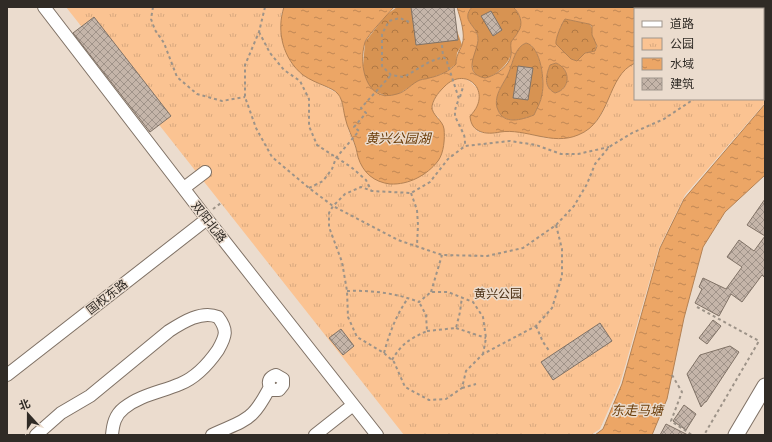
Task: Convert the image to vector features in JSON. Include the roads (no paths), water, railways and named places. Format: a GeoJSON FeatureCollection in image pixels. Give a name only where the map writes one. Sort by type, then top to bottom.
{"type":"FeatureCollection","features":[{"type":"Feature","properties":{"kind":"main road"},"geometry":{"type":"LineString","coordinates":[[736,435],[765,386]]}},
{"type":"Feature","properties":{"kind":"street","name":"双阳北路"},"geometry":{"type":"LineString","coordinates":[[44,7],[207,219],[377,435]]}},
{"type":"Feature","properties":{"kind":"street"},"geometry":{"type":"LineString","coordinates":[[184,188],[205,172]]}},
{"type":"Feature","properties":{"kind":"street","name":"国权东路"},"geometry":{"type":"LineString","coordinates":[[7,375],[207,219]]}},
{"type":"Feature","properties":{"kind":"street"},"geometry":{"type":"LineString","coordinates":[[36,435],[61,413],[90,396],[169,330],[207,314],[218,317],[225,329],[225,335],[211,360],[192,378],[181,384],[141,398],[124,408],[114,419],[112,435]]}},
{"type":"Feature","properties":{"kind":"street"},"geometry":{"type":"LineString","coordinates":[[212,435],[252,414],[258,408],[270,387]]}},
{"type":"Feature","properties":{"kind":"street"},"geometry":{"type":"LineString","coordinates":[[315,435],[353,405]]}},
{"type":"Feature","properties":{"kind":"water","name":"黄兴公园湖"},"geometry":{"type":"Polygon","coordinates":[[[284,7],[394,7],[373,30],[365,42],[363,51],[364,71],[371,88],[386,96],[400,93],[417,81],[440,75],[451,69],[456,64],[457,56],[463,41],[462,26],[457,7],[472,7],[469,12],[468,20],[477,34],[478,43],[472,61],[472,67],[478,75],[485,78],[493,75],[505,67],[510,59],[511,42],[521,26],[518,12],[513,7],[765,7],[764,18],[764,8],[634,8],[634,64],[626,69],[619,78],[597,120],[589,129],[568,138],[549,138],[510,131],[490,133],[480,132],[473,126],[470,116],[477,107],[479,98],[478,90],[474,84],[468,80],[461,78],[453,80],[439,92],[432,106],[433,112],[442,123],[444,129],[444,145],[440,158],[429,171],[423,175],[411,181],[397,184],[384,183],[374,179],[363,168],[347,125],[340,96],[334,90],[303,75],[290,61],[283,44],[281,26],[284,7]],[[565,19],[556,44],[571,59],[577,61],[585,53],[595,51],[597,46],[592,35],[592,26],[565,19]],[[526,43],[517,51],[509,72],[499,90],[496,104],[498,110],[504,118],[518,120],[534,115],[540,102],[543,88],[541,65],[535,51],[526,43]],[[556,63],[550,65],[546,80],[549,88],[555,93],[564,87],[567,79],[564,70],[556,63]]]}},
{"type":"Feature","properties":{"kind":"water","name":"东走马塘"},"geometry":{"type":"Polygon","coordinates":[[[765,104],[765,175],[725,212],[703,247],[684,318],[667,399],[652,435],[595,435],[603,429],[622,384],[660,248],[684,199],[765,104]]]}},
{"type":"Feature","properties":{"kind":"park label","name":"黄兴公园"},"geometry":{"type":"Point","coordinates":[498,294]}}]}
